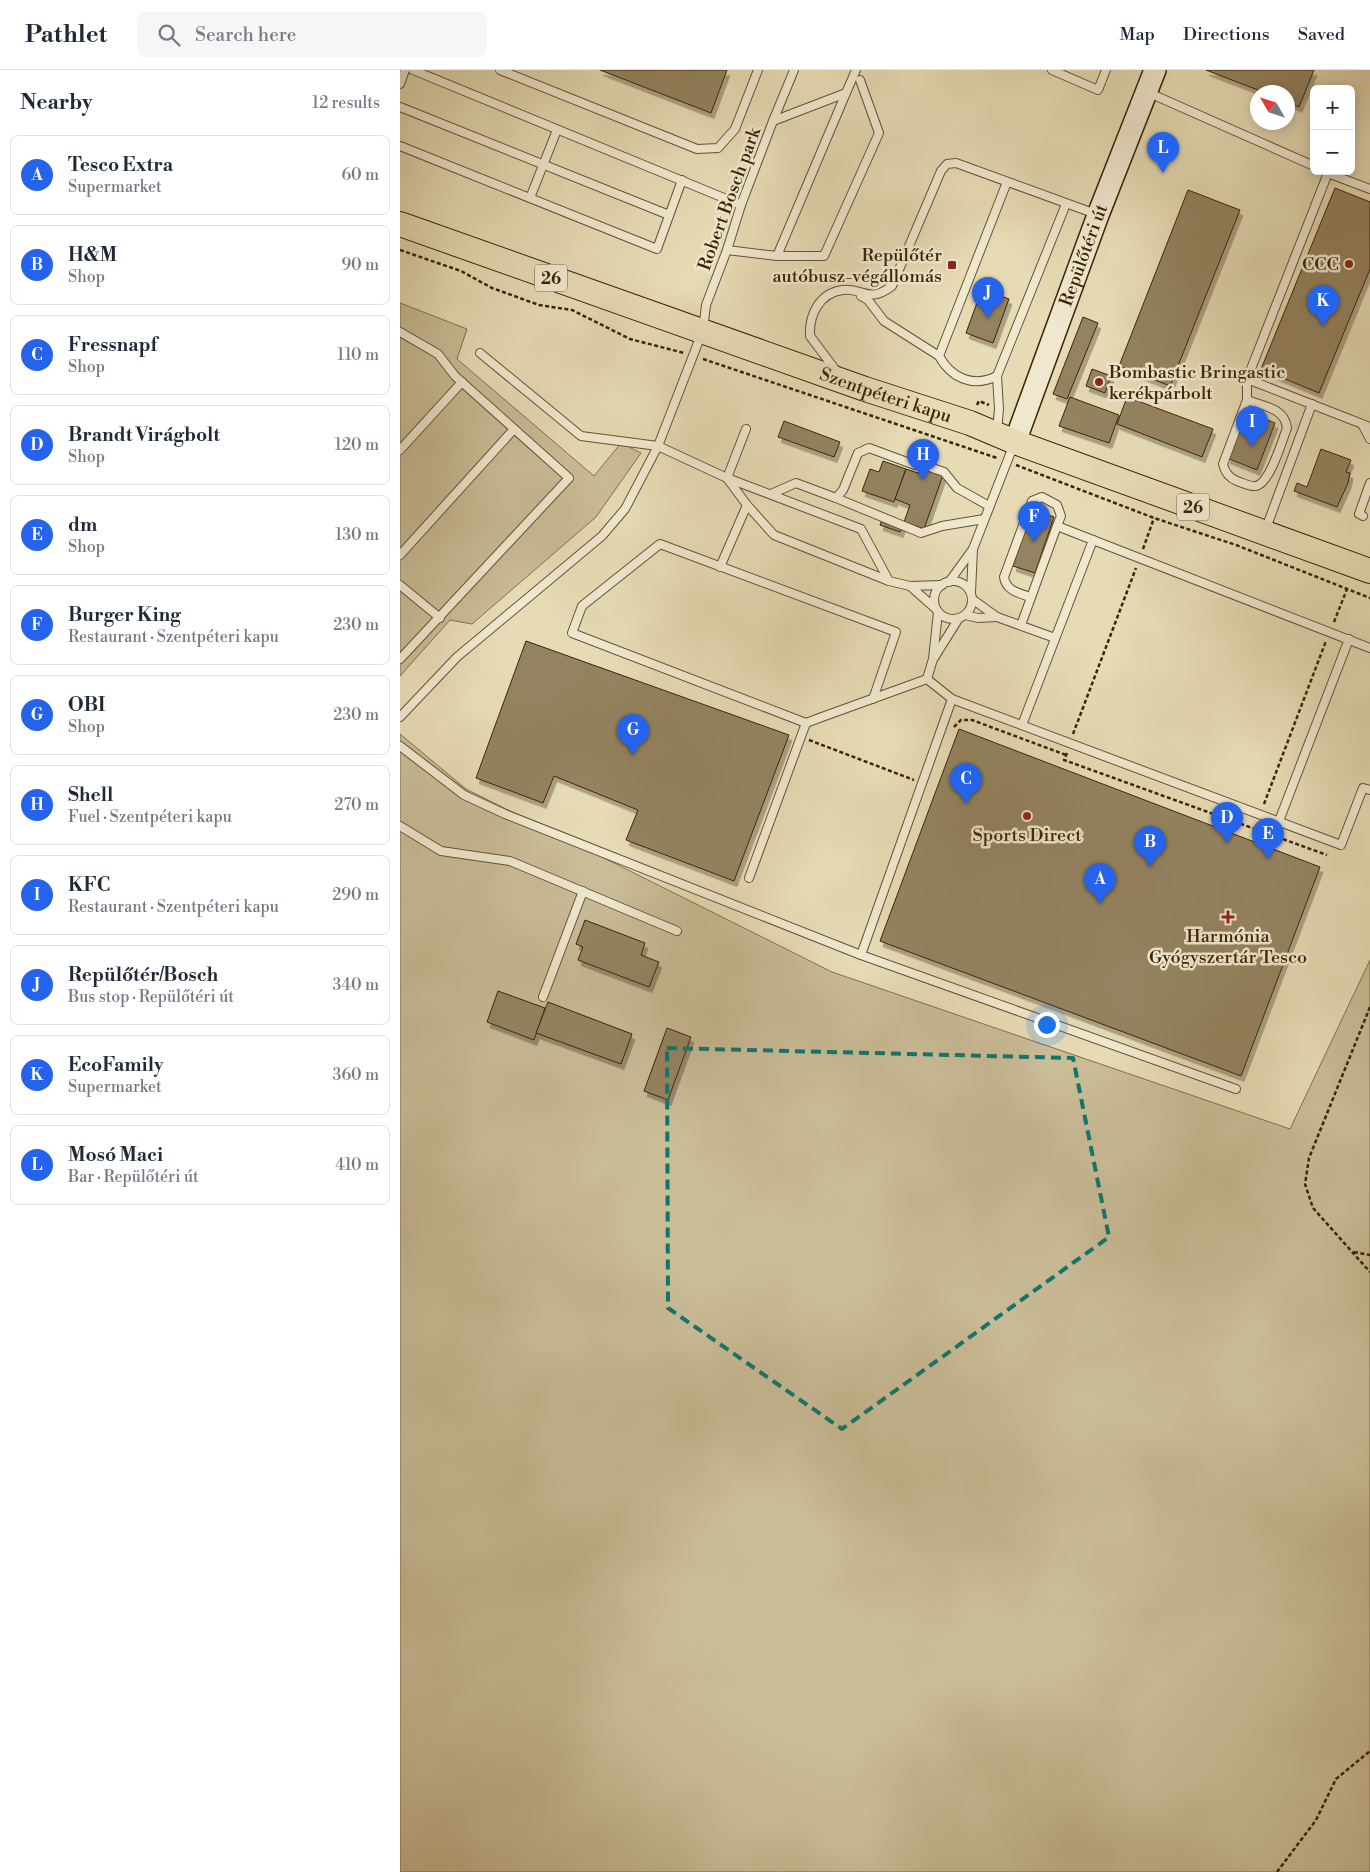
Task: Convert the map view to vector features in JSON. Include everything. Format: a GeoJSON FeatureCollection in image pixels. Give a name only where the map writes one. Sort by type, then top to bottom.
{"type":"FeatureCollection","features":[{"type":"Feature","properties":{"kind":"main road","name":"Szentpéteri kapu"},"geometry":{"type":"LineString","coordinates":[[400,224],[843,380],[1006,446],[1264,533],[1370,571]]}},
{"type":"Feature","properties":{"kind":"street","name":"Repülőtéri út"},"geometry":{"type":"LineString","coordinates":[[1006,446],[1155,70]]}},
{"type":"Feature","properties":{"kind":"lane"},"geometry":{"type":"LineString","coordinates":[[400,84],[405,70]]}},
{"type":"Feature","properties":{"kind":"lane"},"geometry":{"type":"LineString","coordinates":[[413,70],[741,205]]}},
{"type":"Feature","properties":{"kind":"lane"},"geometry":{"type":"LineString","coordinates":[[500,70],[697,150],[718,148],[735,129],[758,70]]}},
{"type":"Feature","properties":{"kind":"lane"},"geometry":{"type":"LineString","coordinates":[[773,121],[794,70]]}},
{"type":"Feature","properties":{"kind":"lane"},"geometry":{"type":"LineString","coordinates":[[1052,70],[1070,74],[1098,90],[1106,70]]}},
{"type":"Feature","properties":{"kind":"lane"},"geometry":{"type":"LineString","coordinates":[[777,256],[855,74]]}},
{"type":"Feature","properties":{"kind":"lane"},"geometry":{"type":"LineString","coordinates":[[727,250],[777,256],[824,256],[879,133],[855,74]]}},
{"type":"Feature","properties":{"kind":"lane"},"geometry":{"type":"LineString","coordinates":[[1146,92],[1310,164]]}},
{"type":"Feature","properties":{"kind":"lane","name":"Robert Bosch park"},"geometry":{"type":"LineString","coordinates":[[400,718],[457,657],[602,536],[625,509],[658,446],[694,356],[703,330],[706,305],[773,121],[846,93]]}},
{"type":"Feature","properties":{"kind":"lane"},"geometry":{"type":"LineString","coordinates":[[400,107],[668,215]]}},
{"type":"Feature","properties":{"kind":"lane"},"geometry":{"type":"LineString","coordinates":[[530,198],[557,130]]}},
{"type":"Feature","properties":{"kind":"lane"},"geometry":{"type":"LineString","coordinates":[[400,146],[657,249],[682,180]]}},
{"type":"Feature","properties":{"kind":"lane"},"geometry":{"type":"LineString","coordinates":[[843,380],[810,336],[809,326],[812,314],[818,303],[829,295],[843,290],[870,296],[884,293],[892,286],[940,171],[947,164],[956,163],[1098,215]]}},
{"type":"Feature","properties":{"kind":"lane"},"geometry":{"type":"LineString","coordinates":[[1247,400],[1279,411],[1286,421],[1287,428],[1268,477],[1258,486],[1232,479],[1224,471],[1223,464],[1247,400],[1247,379],[1326,175]]}},
{"type":"Feature","properties":{"kind":"lane"},"geometry":{"type":"LineString","coordinates":[[1335,175],[1370,189]]}},
{"type":"Feature","properties":{"kind":"lane"},"geometry":{"type":"LineString","coordinates":[[939,356],[1007,182]]}},
{"type":"Feature","properties":{"kind":"lane"},"geometry":{"type":"LineString","coordinates":[[933,659],[962,617],[972,606],[973,549],[989,506],[1006,446],[999,409],[996,376],[1066,204]]}},
{"type":"Feature","properties":{"kind":"lane"},"geometry":{"type":"LineString","coordinates":[[855,292],[868,300],[884,321],[939,356],[944,365],[959,379],[981,381],[996,376]]}},
{"type":"Feature","properties":{"kind":"lane"},"geometry":{"type":"LineString","coordinates":[[400,332],[438,354],[462,382],[569,478],[400,660]]}},
{"type":"Feature","properties":{"kind":"lane"},"geometry":{"type":"LineString","coordinates":[[480,353],[580,436],[658,446],[727,478],[861,529],[889,581]]}},
{"type":"Feature","properties":{"kind":"lane"},"geometry":{"type":"LineString","coordinates":[[1247,379],[1370,427]]}},
{"type":"Feature","properties":{"kind":"lane"},"geometry":{"type":"LineString","coordinates":[[400,450],[462,382]]}},
{"type":"Feature","properties":{"kind":"lane"},"geometry":{"type":"LineString","coordinates":[[1264,533],[1312,404]]}},
{"type":"Feature","properties":{"kind":"lane"},"geometry":{"type":"LineString","coordinates":[[1362,424],[1370,438]]}},
{"type":"Feature","properties":{"kind":"lane"},"geometry":{"type":"LineString","coordinates":[[400,555],[514,429]]}},
{"type":"Feature","properties":{"kind":"lane"},"geometry":{"type":"LineString","coordinates":[[727,478],[746,429]]}},
{"type":"Feature","properties":{"kind":"lane"},"geometry":{"type":"LineString","coordinates":[[836,498],[843,490],[858,453],[869,448],[915,465],[921,464],[944,472],[958,488],[989,506]]}},
{"type":"Feature","properties":{"kind":"lane"},"geometry":{"type":"LineString","coordinates":[[727,478],[747,505],[774,535],[889,581],[910,586],[946,583],[963,584],[971,595],[997,617],[1055,638]]}},
{"type":"Feature","properties":{"kind":"lane"},"geometry":{"type":"LineString","coordinates":[[771,494],[796,483],[921,534],[942,526],[984,519]]}},
{"type":"Feature","properties":{"kind":"lane"},"geometry":{"type":"LineString","coordinates":[[1363,516],[1359,514],[1370,483]]}},
{"type":"Feature","properties":{"kind":"lane"},"geometry":{"type":"LineString","coordinates":[[1021,626],[1060,516],[1057,505],[1042,497],[1032,500],[1004,577],[1007,586],[1012,590],[1030,597]]}},
{"type":"Feature","properties":{"kind":"lane"},"geometry":{"type":"LineString","coordinates":[[720,567],[747,505]]}},
{"type":"Feature","properties":{"kind":"lane"},"geometry":{"type":"LineString","coordinates":[[1057,526],[1370,648]]}},
{"type":"Feature","properties":{"kind":"lane"},"geometry":{"type":"LineString","coordinates":[[1022,725],[1092,540]]}},
{"type":"Feature","properties":{"kind":"lane"},"geometry":{"type":"LineString","coordinates":[[872,699],[896,632],[660,544],[582,606],[572,633],[806,723],[928,679]]}},
{"type":"Feature","properties":{"kind":"lane"},"geometry":{"type":"LineString","coordinates":[[928,679],[933,659],[937,610],[936,594],[973,549]]}},
{"type":"Feature","properties":{"kind":"lane"},"geometry":{"type":"LineString","coordinates":[[400,585],[440,618]]}},
{"type":"Feature","properties":{"kind":"lane"},"geometry":{"type":"LineString","coordinates":[[910,586],[948,618],[997,617]]}},
{"type":"Feature","properties":{"kind":"lane"},"geometry":{"type":"LineString","coordinates":[[1279,821],[1349,640]]}},
{"type":"Feature","properties":{"kind":"lane"},"geometry":{"type":"LineString","coordinates":[[928,679],[952,700],[1341,844],[1363,788],[1370,790]]}},
{"type":"Feature","properties":{"kind":"lane"},"geometry":{"type":"LineString","coordinates":[[861,955],[952,700]]}},
{"type":"Feature","properties":{"kind":"lane"},"geometry":{"type":"LineString","coordinates":[[749,878],[806,723]]}},
{"type":"Feature","properties":{"kind":"lane"},"geometry":{"type":"LineString","coordinates":[[400,746],[464,795],[505,814],[861,955],[1236,1089]]}},
{"type":"Feature","properties":{"kind":"lane"},"geometry":{"type":"LineString","coordinates":[[400,826],[441,851],[510,861],[678,931]]}},
{"type":"Feature","properties":{"kind":"lane"},"geometry":{"type":"LineString","coordinates":[[543,997],[583,891]]}},
{"type":"Feature","properties":{"kind":"path"},"geometry":{"type":"LineString","coordinates":[[400,250],[461,271],[492,288],[539,304],[572,310],[630,339],[1006,446],[1154,518],[1236,545],[1370,598]]}},
{"type":"Feature","properties":{"kind":"path"},"geometry":{"type":"LineString","coordinates":[[1154,518],[1064,760],[1255,827],[1327,855]]}},
{"type":"Feature","properties":{"kind":"path"},"geometry":{"type":"LineString","coordinates":[[1255,827],[1347,589]]}},
{"type":"Feature","properties":{"kind":"path"},"geometry":{"type":"LineString","coordinates":[[950,730],[961,720],[972,720],[1066,755]]}},
{"type":"Feature","properties":{"kind":"path"},"geometry":{"type":"LineString","coordinates":[[801,736],[922,783]]}},
{"type":"Feature","properties":{"kind":"path"},"geometry":{"type":"LineString","coordinates":[[1370,1008],[1309,1158],[1306,1184],[1313,1208],[1370,1272]]}},
{"type":"Feature","properties":{"kind":"path"},"geometry":{"type":"LineString","coordinates":[[1352,1252],[1370,1255]]}},
{"type":"Feature","properties":{"kind":"path"},"geometry":{"type":"LineString","coordinates":[[1277,1872],[1316,1820],[1336,1779],[1370,1751]]}},
{"type":"Feature","properties":{"kind":"highlighted area"},"geometry":{"type":"Polygon","coordinates":[[[667,1048],[1073,1058],[1109,1237],[842,1429],[668,1308],[667,1048]]]}},
{"type":"Feature","properties":{"kind":"shaded area"},"geometry":{"type":"Polygon","coordinates":[[[400,303],[467,329],[457,359],[594,476],[621,443],[641,453],[596,517],[472,624],[450,620],[400,676],[400,303]]]}},
{"type":"Feature","properties":{"kind":"shaded area"},"geometry":{"type":"Polygon","coordinates":[[[400,734],[466,789],[832,972],[1290,1129],[1370,960],[1370,1872],[400,1872],[400,734]]]}},
{"type":"Feature","properties":{"kind":"building"},"geometry":{"type":"Polygon","coordinates":[[[600,70],[727,70],[711,113],[600,70]]]}},
{"type":"Feature","properties":{"kind":"building"},"geometry":{"type":"Polygon","coordinates":[[[1206,70],[1314,70],[1299,107],[1295,105],[1295,85],[1250,85],[1250,87],[1206,70]]]}},
{"type":"Feature","properties":{"kind":"building"},"geometry":{"type":"Polygon","coordinates":[[[1335,188],[1370,202],[1370,269],[1319,393],[1261,369],[1335,188]]]}},
{"type":"Feature","properties":{"kind":"building"},"geometry":{"type":"Polygon","coordinates":[[[1188,190],[1240,210],[1170,386],[1119,366],[1188,190]]]}},
{"type":"Feature","properties":{"kind":"building"},"geometry":{"type":"Polygon","coordinates":[[[982,289],[1009,299],[993,343],[966,333],[982,289]]]}},
{"type":"Feature","properties":{"kind":"building"},"geometry":{"type":"Polygon","coordinates":[[[1083,317],[1098,323],[1067,399],[1053,394],[1083,317]]]}},
{"type":"Feature","properties":{"kind":"building"},"geometry":{"type":"Polygon","coordinates":[[[1092,369],[1111,376],[1105,393],[1086,386],[1092,369]]]}},
{"type":"Feature","properties":{"kind":"building"},"geometry":{"type":"Polygon","coordinates":[[[1070,397],[1119,415],[1109,443],[1059,426],[1070,397]]]}},
{"type":"Feature","properties":{"kind":"building"},"geometry":{"type":"Polygon","coordinates":[[[1127,397],[1213,429],[1202,457],[1117,424],[1127,397]]]}},
{"type":"Feature","properties":{"kind":"building"},"geometry":{"type":"Polygon","coordinates":[[[1245,411],[1275,423],[1257,470],[1227,458],[1245,411]]]}},
{"type":"Feature","properties":{"kind":"building"},"geometry":{"type":"Polygon","coordinates":[[[784,421],[840,442],[834,457],[778,437],[784,421]]]}},
{"type":"Feature","properties":{"kind":"building"},"geometry":{"type":"Polygon","coordinates":[[[1321,449],[1351,460],[1346,472],[1350,473],[1348,483],[1337,507],[1294,491],[1297,483],[1307,487],[1321,449]]]}},
{"type":"Feature","properties":{"kind":"building"},"geometry":{"type":"Polygon","coordinates":[[[883,461],[906,469],[894,502],[862,491],[870,469],[879,472],[883,461]]]}},
{"type":"Feature","properties":{"kind":"building"},"geometry":{"type":"Polygon","coordinates":[[[923,468],[943,475],[924,529],[904,522],[910,505],[895,499],[906,469],[921,474],[923,468]]]}},
{"type":"Feature","properties":{"kind":"building"},"geometry":{"type":"Polygon","coordinates":[[[1032,509],[1054,517],[1035,573],[1013,566],[1032,509]]]}},
{"type":"Feature","properties":{"kind":"building"},"geometry":{"type":"Polygon","coordinates":[[[884,514],[904,522],[900,532],[880,525],[884,514]]]}},
{"type":"Feature","properties":{"kind":"building"},"geometry":{"type":"Polygon","coordinates":[[[526,641],[789,735],[734,881],[626,840],[638,810],[554,776],[543,803],[476,778],[526,641]]]}},
{"type":"Feature","properties":{"kind":"building"},"geometry":{"type":"Polygon","coordinates":[[[959,729],[1320,867],[1241,1076],[880,941],[959,729]]]}},
{"type":"Feature","properties":{"kind":"building"},"geometry":{"type":"Polygon","coordinates":[[[585,920],[645,943],[641,955],[659,962],[649,987],[578,960],[583,947],[576,944],[585,920]]]}},
{"type":"Feature","properties":{"kind":"building"},"geometry":{"type":"Polygon","coordinates":[[[498,991],[545,1008],[534,1040],[487,1022],[498,991]]]}},
{"type":"Feature","properties":{"kind":"building"},"geometry":{"type":"Polygon","coordinates":[[[548,1002],[632,1034],[621,1064],[536,1033],[548,1002]]]}},
{"type":"Feature","properties":{"kind":"building"},"geometry":{"type":"Polygon","coordinates":[[[667,1028],[691,1037],[668,1100],[644,1091],[667,1028]]]}},
{"type":"Feature","properties":{"kind":"place","name":"Mosó Maci"},"geometry":{"type":"Point","coordinates":[1163,173]}},
{"type":"Feature","properties":{"kind":"place","name":"CCC"},"geometry":{"type":"Point","coordinates":[1349,264]}},
{"type":"Feature","properties":{"kind":"place","name":"Repülőtér autóbusz-végállomás"},"geometry":{"type":"Point","coordinates":[952,265]}},
{"type":"Feature","properties":{"kind":"place","name":"Repülőtér/Bosch"},"geometry":{"type":"Point","coordinates":[988,318]}},
{"type":"Feature","properties":{"kind":"place","name":"EcoFamily"},"geometry":{"type":"Point","coordinates":[1323,326]}},
{"type":"Feature","properties":{"kind":"place","name":"Bombastic Bringastic kerékpárbolt"},"geometry":{"type":"Point","coordinates":[1099,382]}},
{"type":"Feature","properties":{"kind":"place","name":"KFC"},"geometry":{"type":"Point","coordinates":[1252,447]}},
{"type":"Feature","properties":{"kind":"place","name":"Shell"},"geometry":{"type":"Point","coordinates":[923,480]}},
{"type":"Feature","properties":{"kind":"place","name":"Burger King"},"geometry":{"type":"Point","coordinates":[1034,542]}},
{"type":"Feature","properties":{"kind":"place","name":"OBI"},"geometry":{"type":"Point","coordinates":[633,755]}},
{"type":"Feature","properties":{"kind":"place","name":"Fressnapf"},"geometry":{"type":"Point","coordinates":[966,804]}},
{"type":"Feature","properties":{"kind":"place","name":"Sports Direct"},"geometry":{"type":"Point","coordinates":[1027,816]}},
{"type":"Feature","properties":{"kind":"place","name":"Brandt Virágbolt"},"geometry":{"type":"Point","coordinates":[1227,843]}},
{"type":"Feature","properties":{"kind":"place","name":"dm"},"geometry":{"type":"Point","coordinates":[1268,859]}},
{"type":"Feature","properties":{"kind":"place","name":"H&M"},"geometry":{"type":"Point","coordinates":[1150,867]}},
{"type":"Feature","properties":{"kind":"place","name":"Tesco Extra"},"geometry":{"type":"Point","coordinates":[1100,904]}},
{"type":"Feature","properties":{"kind":"place","name":"Harmónia Gyógyszertár Tesco"},"geometry":{"type":"Point","coordinates":[1228,917]}}]}
